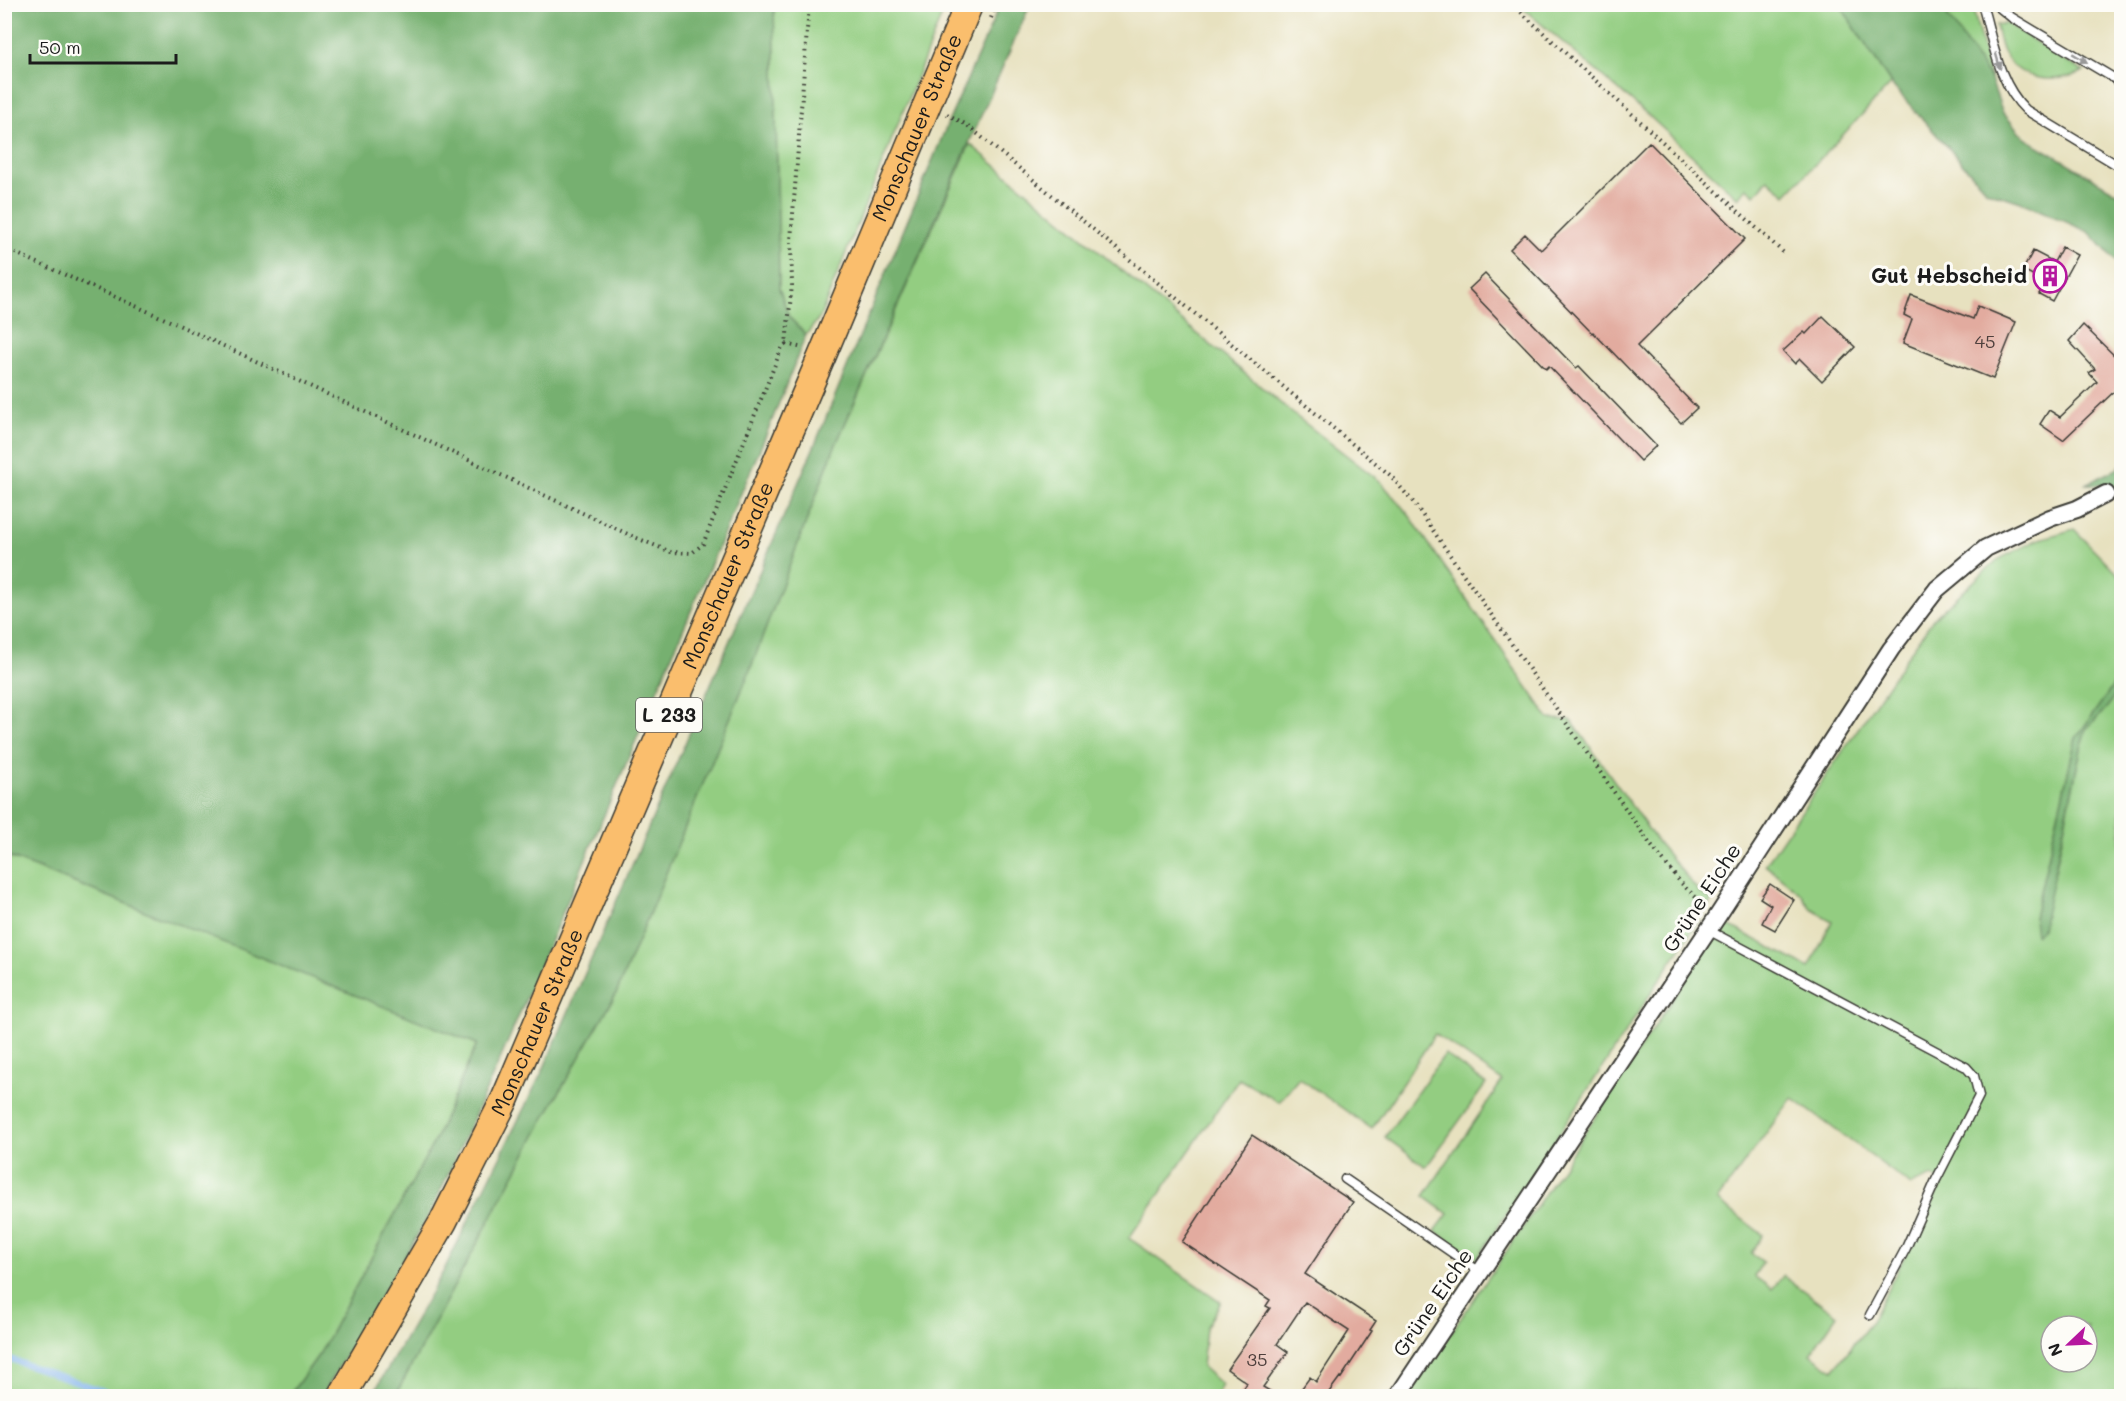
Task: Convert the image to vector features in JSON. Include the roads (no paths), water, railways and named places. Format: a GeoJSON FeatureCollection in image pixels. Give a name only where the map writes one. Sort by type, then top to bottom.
{"type":"FeatureCollection","features":[{"type":"Feature","properties":{"kind":"main road","name":"Monschauer Straße"},"geometry":{"type":"LineString","coordinates":[[342,1396],[443,1222],[505,1099],[827,345],[969,4]]}},
{"type":"Feature","properties":{"kind":"street","name":"Grüne Eiche"},"geometry":{"type":"LineString","coordinates":[[1398,1396],[1719,914],[1891,649],[1937,589],[1986,548],[2106,494]]}},
{"type":"Feature","properties":{"kind":"lane"},"geometry":{"type":"LineString","coordinates":[[1982,4],[2003,78],[2017,102],[2026,110],[2121,168]]}},
{"type":"Feature","properties":{"kind":"lane"},"geometry":{"type":"LineString","coordinates":[[1995,4],[2011,17],[2121,83]]}},
{"type":"Feature","properties":{"kind":"lane"},"geometry":{"type":"LineString","coordinates":[[1708,930],[1966,1067],[1974,1076],[1979,1096],[1936,1180],[1906,1248],[1870,1315]]}},
{"type":"Feature","properties":{"kind":"lane"},"geometry":{"type":"LineString","coordinates":[[1345,1179],[1480,1272]]}},
{"type":"Feature","properties":{"kind":"waterway"},"geometry":{"type":"LineString","coordinates":[[4,1357],[118,1396]]}},
{"type":"Feature","properties":{"kind":"place","name":"Gut Hebscheid"},"geometry":{"type":"Point","coordinates":[2050,276]}}]}
